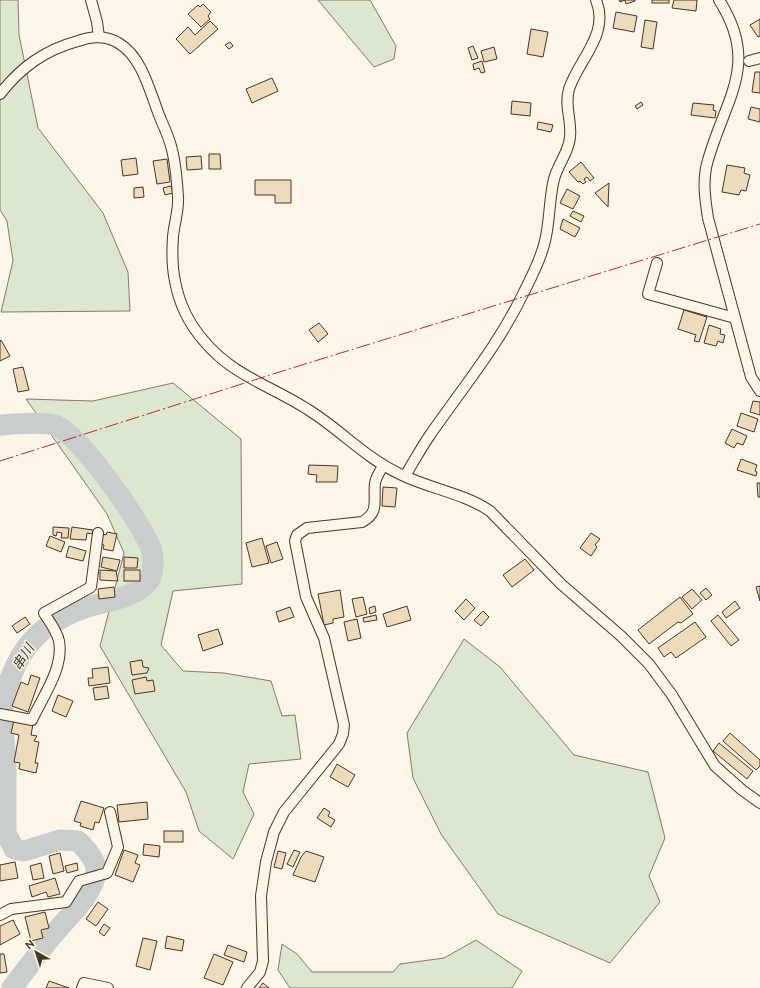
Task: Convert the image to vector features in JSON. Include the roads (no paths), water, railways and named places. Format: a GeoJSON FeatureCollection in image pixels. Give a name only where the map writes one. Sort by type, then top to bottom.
{"type":"FeatureCollection","features":[{"type":"Feature","properties":{"kind":"street"},"geometry":{"type":"LineString","coordinates":[[91,0],[97,22],[98,36]]}},
{"type":"Feature","properties":{"kind":"street"},"geometry":{"type":"LineString","coordinates":[[405,476],[429,436],[492,350],[513,315],[533,275],[545,241],[549,202],[555,177],[568,146],[570,135],[567,100],[570,88],[598,35],[600,12],[596,0]]}},
{"type":"Feature","properties":{"kind":"street"},"geometry":{"type":"LineString","coordinates":[[719,0],[733,16],[741,30],[749,61],[744,83],[708,161],[705,178],[705,194],[708,218],[751,377],[760,391]]}},
{"type":"Feature","properties":{"kind":"street"},"geometry":{"type":"LineString","coordinates":[[0,94],[11,80],[26,66],[42,55],[60,46],[98,36],[111,39],[122,44],[133,56],[142,72],[172,148],[179,200],[173,237],[172,259],[175,280],[181,304],[190,322],[204,341],[222,360],[242,375],[307,409],[383,466],[405,476],[477,502],[490,511],[561,584],[621,636],[649,664],[672,695],[715,766],[742,790],[760,803]]}},
{"type":"Feature","properties":{"kind":"street"},"geometry":{"type":"LineString","coordinates":[[749,61],[760,58]]}},
{"type":"Feature","properties":{"kind":"street"},"geometry":{"type":"LineString","coordinates":[[657,263],[648,294],[735,318]]}},
{"type":"Feature","properties":{"kind":"street"},"geometry":{"type":"LineString","coordinates":[[247,988],[260,972],[262,962],[261,896],[266,862],[274,832],[284,812],[334,752],[344,734],[344,715],[324,638],[306,597],[295,541],[297,535],[307,528],[362,522],[368,519],[373,514],[375,508],[375,482],[383,466]]}},
{"type":"Feature","properties":{"kind":"street"},"geometry":{"type":"LineString","coordinates":[[5,715],[32,720],[56,669],[59,654],[58,640],[44,613],[91,587],[98,533]]}},
{"type":"Feature","properties":{"kind":"street"},"geometry":{"type":"LineString","coordinates":[[0,915],[11,909],[66,902],[79,881],[107,873],[118,847],[110,812]]}},
{"type":"Feature","properties":{"kind":"street"},"geometry":{"type":"LineString","coordinates":[[82,988],[84,983],[108,988]]}},
{"type":"Feature","properties":{"kind":"waterway","name":"串川"},"geometry":{"type":"LineString","coordinates":[[0,425],[29,423],[52,424],[67,433],[95,463],[124,502],[146,537],[152,552],[153,560],[153,568],[150,579],[140,590],[125,597],[77,611],[59,620],[36,636],[20,657],[6,692],[3,709],[6,763],[6,833],[14,849],[24,851],[60,840],[78,841],[92,857],[96,869],[92,886],[87,895],[48,941],[12,988]]}}]}
